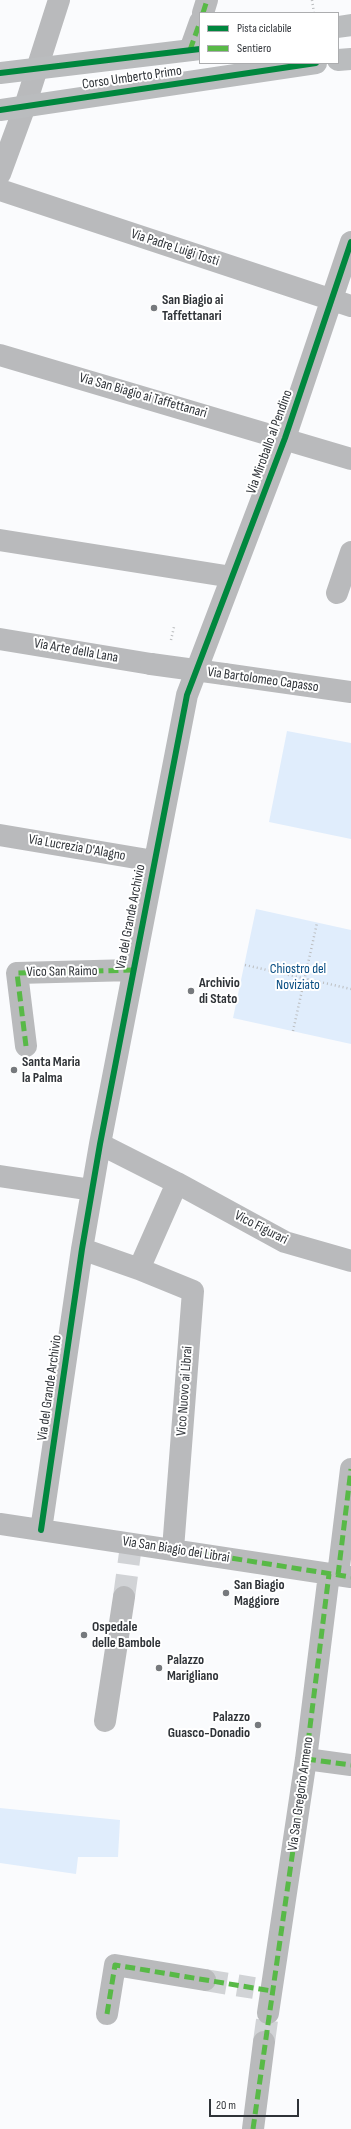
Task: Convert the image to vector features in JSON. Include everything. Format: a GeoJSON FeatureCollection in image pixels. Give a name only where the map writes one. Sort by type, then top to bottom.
{"type":"FeatureCollection","features":[{"type":"Feature","properties":{"kind":"main road"},"geometry":{"type":"LineString","coordinates":[[339,27],[351,25]]}},
{"type":"Feature","properties":{"kind":"main road","name":"Corso Umberto Primo"},"geometry":{"type":"LineString","coordinates":[[0,73],[195,50]]}},
{"type":"Feature","properties":{"kind":"main road"},"geometry":{"type":"LineString","coordinates":[[339,60],[351,59]]}},
{"type":"Feature","properties":{"kind":"main road","name":"Corso Umberto Primo"},"geometry":{"type":"LineString","coordinates":[[0,110],[309,64]]}},
{"type":"Feature","properties":{"kind":"street"},"geometry":{"type":"LineString","coordinates":[[0,174],[38,68],[59,0]]}},
{"type":"Feature","properties":{"kind":"street"},"geometry":{"type":"LineString","coordinates":[[203,12],[208,0]]}},
{"type":"Feature","properties":{"kind":"street"},"geometry":{"type":"LineString","coordinates":[[195,50],[199,28]]}},
{"type":"Feature","properties":{"kind":"street","name":"Via Padre Luigi Tosti"},"geometry":{"type":"LineString","coordinates":[[0,190],[351,306]]}},
{"type":"Feature","properties":{"kind":"street","name":"Via Miroballo al Pendino"},"geometry":{"type":"LineString","coordinates":[[205,648],[285,438],[351,242]]}},
{"type":"Feature","properties":{"kind":"street","name":"Via San Biagio ai Taffettanari"},"geometry":{"type":"LineString","coordinates":[[0,355],[285,438],[351,459]]}},
{"type":"Feature","properties":{"kind":"street"},"geometry":{"type":"LineString","coordinates":[[9,542],[232,577]]}},
{"type":"Feature","properties":{"kind":"street"},"geometry":{"type":"LineString","coordinates":[[337,593],[351,552]]}},
{"type":"Feature","properties":{"kind":"street","name":"Via Arte della Lana"},"geometry":{"type":"LineString","coordinates":[[0,639],[151,664]]}},
{"type":"Feature","properties":{"kind":"street","name":"Via del Grande Archivio"},"geometry":{"type":"LineString","coordinates":[[41,1530],[82,1249],[100,1144],[187,695],[205,648]]}},
{"type":"Feature","properties":{"kind":"street","name":"Via Bartolomeo Capasso"},"geometry":{"type":"LineString","coordinates":[[151,664],[351,692]]}},
{"type":"Feature","properties":{"kind":"street","name":"Via Lucrezia D'Alagno"},"geometry":{"type":"LineString","coordinates":[[0,835],[154,862]]}},
{"type":"Feature","properties":{"kind":"street","name":"Vico San Raimo"},"geometry":{"type":"LineString","coordinates":[[26,1046],[17,973],[133,970]]}},
{"type":"Feature","properties":{"kind":"street","name":"Vico Figurari"},"geometry":{"type":"LineString","coordinates":[[100,1144],[285,1242],[351,1261]]}},
{"type":"Feature","properties":{"kind":"street"},"geometry":{"type":"LineString","coordinates":[[0,1176],[92,1190]]}},
{"type":"Feature","properties":{"kind":"street"},"geometry":{"type":"LineString","coordinates":[[82,1249],[139,1269],[176,1183]]}},
{"type":"Feature","properties":{"kind":"street","name":"Vico Nuovo ai Librai"},"geometry":{"type":"LineString","coordinates":[[139,1269],[193,1291],[173,1549]]}},
{"type":"Feature","properties":{"kind":"street"},"geometry":{"type":"LineString","coordinates":[[339,1575],[351,1469]]}},
{"type":"Feature","properties":{"kind":"street","name":"Via San Biagio dei Librai"},"geometry":{"type":"LineString","coordinates":[[0,1524],[41,1530],[131,1548],[173,1549],[339,1575]]}},
{"type":"Feature","properties":{"kind":"street","name":"Via San Gregorio Armeno"},"geometry":{"type":"LineString","coordinates":[[268,2013],[263,1990],[339,1575]]}},
{"type":"Feature","properties":{"kind":"street"},"geometry":{"type":"LineString","coordinates":[[105,1722],[124,1597]]}},
{"type":"Feature","properties":{"kind":"street"},"geometry":{"type":"LineString","coordinates":[[306,1759],[351,1765]]}},
{"type":"Feature","properties":{"kind":"street"},"geometry":{"type":"LineString","coordinates":[[107,2014],[115,1965],[205,1980]]}},
{"type":"Feature","properties":{"kind":"street"},"geometry":{"type":"LineString","coordinates":[[252,2129],[264,2042]]}},
{"type":"Feature","properties":{"kind":"path"},"geometry":{"type":"LineString","coordinates":[[312,0],[314,12]]}},
{"type":"Feature","properties":{"kind":"path"},"geometry":{"type":"LineString","coordinates":[[171,643],[174,627]]}},
{"type":"Feature","properties":{"kind":"path"},"geometry":{"type":"LineString","coordinates":[[293,1031],[318,923]]}},
{"type":"Feature","properties":{"kind":"path"},"geometry":{"type":"LineString","coordinates":[[245,965],[351,989]]}},
{"type":"Feature","properties":{"kind":"green space"},"geometry":{"type":"Polygon","coordinates":[[[287,731],[351,743],[351,839],[269,822],[287,731]]]}},
{"type":"Feature","properties":{"kind":"green space","name":"Chiostro del Noviziato"},"geometry":{"type":"Polygon","coordinates":[[[256,909],[351,930],[351,1044],[233,1018],[256,909]]]}},
{"type":"Feature","properties":{"kind":"green space"},"geometry":{"type":"Polygon","coordinates":[[[0,1808],[120,1820],[118,1857],[78,1857],[76,1874],[0,1863],[0,1808]]]}},
{"type":"Feature","properties":{"kind":"tunnel"},"geometry":{"type":"LineString","coordinates":[[124,1597],[130,1553]]}},
{"type":"Feature","properties":{"kind":"tunnel"},"geometry":{"type":"LineString","coordinates":[[205,1980],[254,1988]]}},
{"type":"Feature","properties":{"kind":"tunnel"},"geometry":{"type":"LineString","coordinates":[[264,2042],[268,2013]]}},
{"type":"Feature","properties":{"kind":"marked path"},"geometry":{"type":"LineString","coordinates":[[203,12],[207,0]]}},
{"type":"Feature","properties":{"kind":"marked path"},"geometry":{"type":"LineString","coordinates":[[190,50],[199,25]]}},
{"type":"Feature","properties":{"kind":"marked path"},"geometry":{"type":"LineString","coordinates":[[26,1046],[17,973],[133,970]]}},
{"type":"Feature","properties":{"kind":"marked path"},"geometry":{"type":"LineString","coordinates":[[338,1575],[351,1469]]}},
{"type":"Feature","properties":{"kind":"marked path"},"geometry":{"type":"LineString","coordinates":[[173,1549],[351,1577]]}},
{"type":"Feature","properties":{"kind":"marked path"},"geometry":{"type":"LineString","coordinates":[[253,2129],[306,1759],[329,1574]]}},
{"type":"Feature","properties":{"kind":"marked path"},"geometry":{"type":"LineString","coordinates":[[306,1759],[351,1765]]}},
{"type":"Feature","properties":{"kind":"marked path"},"geometry":{"type":"LineString","coordinates":[[107,2014],[115,1965],[272,1991]]}},
{"type":"Feature","properties":{"kind":"cycle path"},"geometry":{"type":"LineString","coordinates":[[0,73],[199,49]]}},
{"type":"Feature","properties":{"kind":"cycle path"},"geometry":{"type":"LineString","coordinates":[[0,110],[309,64]]}},
{"type":"Feature","properties":{"kind":"cycle path"},"geometry":{"type":"LineString","coordinates":[[41,1530],[82,1249],[100,1144],[187,695],[285,438],[351,242]]}},
{"type":"Feature","properties":{"kind":"place","name":"San Biagio ai Taffettanari"},"geometry":{"type":"Point","coordinates":[154,308]}},
{"type":"Feature","properties":{"kind":"place","name":"Archivio di Stato"},"geometry":{"type":"Point","coordinates":[191,991]}},
{"type":"Feature","properties":{"kind":"place","name":"Santa Maria la Palma"},"geometry":{"type":"Point","coordinates":[14,1070]}},
{"type":"Feature","properties":{"kind":"place","name":"San Biagio Maggiore"},"geometry":{"type":"Point","coordinates":[226,1593]}},
{"type":"Feature","properties":{"kind":"place","name":"Ospedale delle Bambole"},"geometry":{"type":"Point","coordinates":[84,1635]}},
{"type":"Feature","properties":{"kind":"place","name":"Palazzo Marigliano"},"geometry":{"type":"Point","coordinates":[159,1668]}},
{"type":"Feature","properties":{"kind":"place","name":"Palazzo Guasco-Donadio"},"geometry":{"type":"Point","coordinates":[258,1725]}}]}
